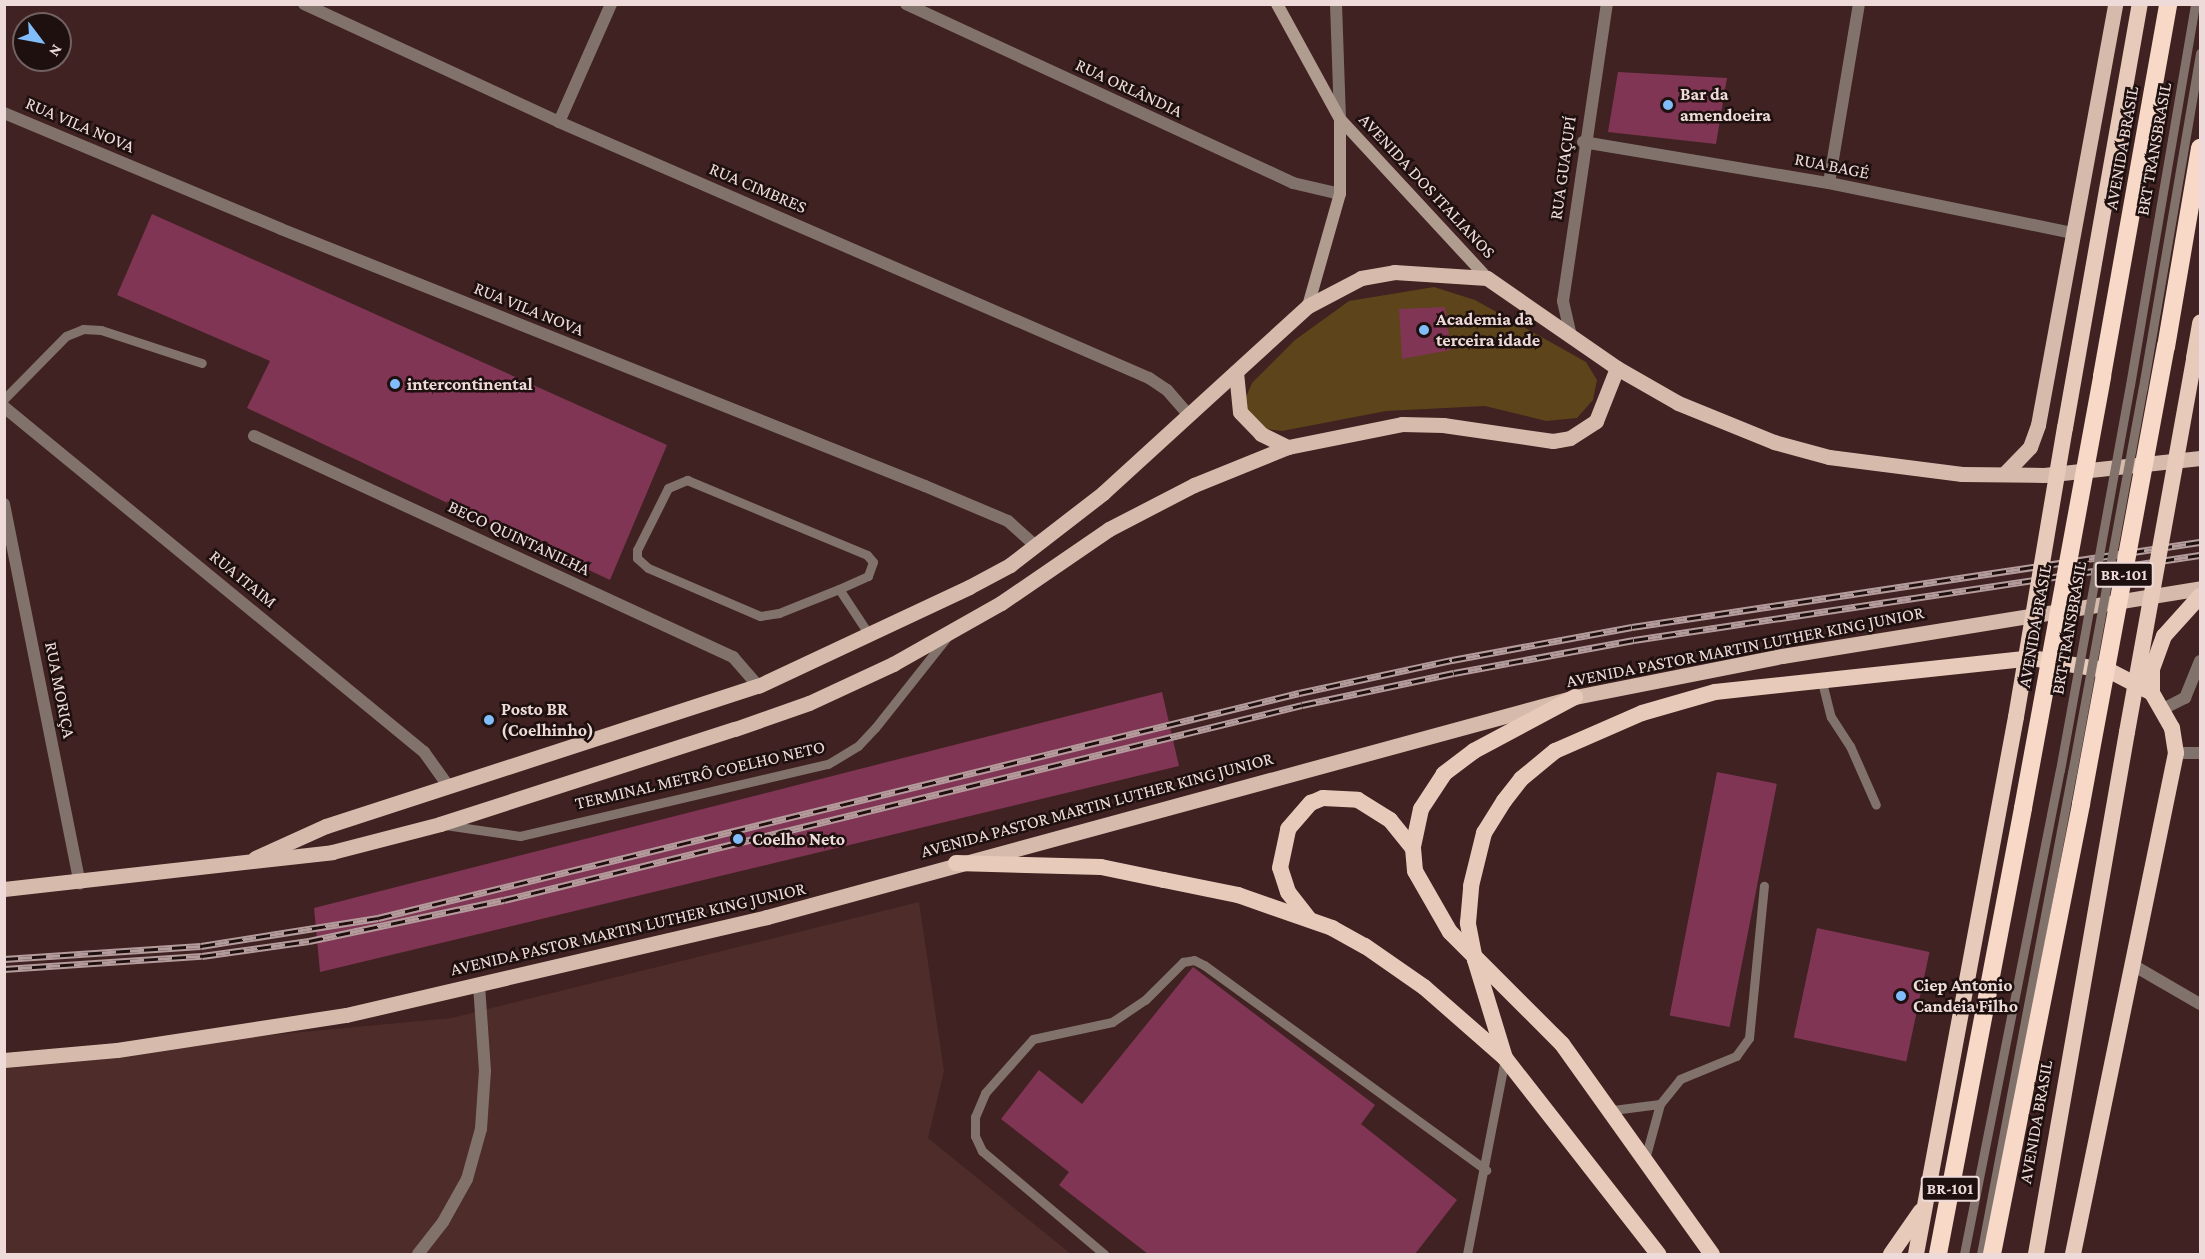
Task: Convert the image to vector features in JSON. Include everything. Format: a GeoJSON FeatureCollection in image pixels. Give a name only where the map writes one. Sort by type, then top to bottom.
{"type":"FeatureCollection","features":[{"type":"Feature","properties":{"kind":"highway","name":"AVENIDA BRASIL"},"geometry":{"type":"LineString","coordinates":[[1916,1254],[2016,717],[2140,4]]}},
{"type":"Feature","properties":{"kind":"highway","name":"AVENIDA BRASIL"},"geometry":{"type":"LineString","coordinates":[[1938,1254],[2023,808],[2168,4]]}},
{"type":"Feature","properties":{"kind":"highway","name":"AVENIDA BRASIL"},"geometry":{"type":"LineString","coordinates":[[1992,1254],[2081,804],[2166,347],[2200,148]]}},
{"type":"Feature","properties":{"kind":"highway","name":"AVENIDA BRASIL"},"geometry":{"type":"LineString","coordinates":[[2036,1254],[2200,323]]}},
{"type":"Feature","properties":{"kind":"highway"},"geometry":{"type":"LineString","coordinates":[[2152,693],[2152,669],[2164,636],[2200,596]]}},
{"type":"Feature","properties":{"kind":"highway"},"geometry":{"type":"LineString","coordinates":[[1504,1058],[1474,960],[1468,923],[1478,852],[1504,801],[1537,765],[1590,732],[1642,712],[1715,692],[2031,658],[2087,664],[2129,677],[2152,693],[2163,709],[2176,753],[2073,1254]]}},
{"type":"Feature","properties":{"kind":"highway"},"geometry":{"type":"LineString","coordinates":[[1413,848],[1421,809],[1444,774],[1474,751],[1575,697]]}},
{"type":"Feature","properties":{"kind":"highway"},"geometry":{"type":"LineString","coordinates":[[1309,919],[1288,892],[1280,868],[1288,829],[1311,803],[1323,798],[1358,800],[1390,820],[1413,848],[1425,894],[1474,960],[1562,1044],[1613,1110],[1694,1235],[1712,1254]]}},
{"type":"Feature","properties":{"kind":"highway"},"geometry":{"type":"LineString","coordinates":[[956,863],[1101,867],[1238,895],[1309,919],[1394,965],[1504,1058],[1658,1254]]}},
{"type":"Feature","properties":{"kind":"highway"},"geometry":{"type":"LineString","coordinates":[[1891,1254],[1925,1206]]}},
{"type":"Feature","properties":{"kind":"main road","name":"AVENIDA DOS ITALIANOS"},"geometry":{"type":"LineString","coordinates":[[1277,4],[1340,119],[1487,278]]}},
{"type":"Feature","properties":{"kind":"main road","name":"AVENIDA BRASIL"},"geometry":{"type":"LineString","coordinates":[[2005,473],[2030,447],[2038,425],[2115,4]]}},
{"type":"Feature","properties":{"kind":"main road","name":"AVENIDA DOS ITALIANOS"},"geometry":{"type":"LineString","coordinates":[[1308,306],[1340,194],[1340,119]]}},
{"type":"Feature","properties":{"kind":"main road"},"geometry":{"type":"LineString","coordinates":[[255,858],[326,826],[758,686],[870,636],[1010,565],[1036,546],[1189,416],[1308,306],[1362,278],[1394,272],[1487,278],[1617,368],[1678,403],[1796,448],[1897,468],[2044,475],[2200,458]]}},
{"type":"Feature","properties":{"kind":"main road"},"geometry":{"type":"LineString","coordinates":[[4,889],[173,873],[255,858],[332,852],[440,824],[809,703],[949,634],[1109,529],[1194,485],[1288,447],[1402,424],[1443,424],[1553,441],[1570,438],[1596,421],[1617,368]]}},
{"type":"Feature","properties":{"kind":"main road"},"geometry":{"type":"LineString","coordinates":[[1236,372],[1240,412],[1261,434],[1288,447]]}},
{"type":"Feature","properties":{"kind":"main road","name":"AVENIDA PASTOR MARTIN LUTHER KING JUNIOR"},"geometry":{"type":"LineString","coordinates":[[4,1060],[117,1050],[346,1015],[767,917],[956,863],[1575,697],[1782,656],[2200,588]]}},
{"type":"Feature","properties":{"kind":"street","name":"RUA CIMBRES"},"geometry":{"type":"LineString","coordinates":[[304,4],[559,122],[1149,378],[1167,390],[1189,416]]}},
{"type":"Feature","properties":{"kind":"street"},"geometry":{"type":"LineString","coordinates":[[559,122],[611,4]]}},
{"type":"Feature","properties":{"kind":"street","name":"RUA ORLÂNDIA"},"geometry":{"type":"LineString","coordinates":[[906,4],[1293,183],[1340,194]]}},
{"type":"Feature","properties":{"kind":"street"},"geometry":{"type":"LineString","coordinates":[[1336,4],[1340,119]]}},
{"type":"Feature","properties":{"kind":"street","name":"RUA GUAÇUPÍ"},"geometry":{"type":"LineString","coordinates":[[1571,336],[1563,301],[1583,142],[1607,4]]}},
{"type":"Feature","properties":{"kind":"street"},"geometry":{"type":"LineString","coordinates":[[1829,183],[1859,4]]}},
{"type":"Feature","properties":{"kind":"street","name":"RUA VILA NOVA"},"geometry":{"type":"LineString","coordinates":[[4,113],[281,230],[936,490],[1008,521],[1036,546]]}},
{"type":"Feature","properties":{"kind":"street","name":"RUA BAGÉ"},"geometry":{"type":"LineString","coordinates":[[1583,142],[1829,183],[2073,233]]}},
{"type":"Feature","properties":{"kind":"street","name":"RUA ITAIM"},"geometry":{"type":"LineString","coordinates":[[4,407],[424,752],[450,787]]}},
{"type":"Feature","properties":{"kind":"street","name":"BECO QUINTANILHA"},"geometry":{"type":"LineString","coordinates":[[254,436],[733,657],[758,686]]}},
{"type":"Feature","properties":{"kind":"street","name":"RUA MORIÇA"},"geometry":{"type":"LineString","coordinates":[[4,504],[80,883]]}},
{"type":"Feature","properties":{"kind":"street"},"geometry":{"type":"LineString","coordinates":[[2163,709],[2186,698],[2200,661]]}},
{"type":"Feature","properties":{"kind":"street"},"geometry":{"type":"LineString","coordinates":[[2176,753],[2200,753]]}},
{"type":"Feature","properties":{"kind":"street"},"geometry":{"type":"LineString","coordinates":[[2131,964],[2200,1004]]}},
{"type":"Feature","properties":{"kind":"street"},"geometry":{"type":"LineString","coordinates":[[418,1254],[444,1222],[466,1179],[481,1129],[485,1071],[478,985]]}},
{"type":"Feature","properties":{"kind":"lane","name":"BRT TRANSBRASIL"},"geometry":{"type":"LineString","coordinates":[[1964,1254],[2060,770],[2130,384],[2195,4]]}},
{"type":"Feature","properties":{"kind":"lane","name":"BRT TRANSBRASIL"},"geometry":{"type":"LineString","coordinates":[[1981,1254],[2143,387],[2200,53]]}},
{"type":"Feature","properties":{"kind":"lane"},"geometry":{"type":"LineString","coordinates":[[4,399],[66,336],[83,329],[101,330],[202,363]]}},
{"type":"Feature","properties":{"kind":"lane"},"geometry":{"type":"LineString","coordinates":[[687,480],[867,555],[873,562],[868,576],[839,588],[779,614],[760,616],[648,568],[637,550],[668,488],[687,480]]}},
{"type":"Feature","properties":{"kind":"lane"},"geometry":{"type":"LineString","coordinates":[[839,588],[870,636]]}},
{"type":"Feature","properties":{"kind":"lane","name":"TERMINAL METRÔ COELHO NETO"},"geometry":{"type":"LineString","coordinates":[[440,824],[520,836],[828,764],[858,746],[875,728],[949,634]]}},
{"type":"Feature","properties":{"kind":"lane"},"geometry":{"type":"LineString","coordinates":[[1822,681],[1831,717],[1850,746],[1876,805]]}},
{"type":"Feature","properties":{"kind":"lane"},"geometry":{"type":"LineString","coordinates":[[1645,1159],[1660,1104],[1680,1079],[1736,1056],[1749,1038],[1764,886]]}},
{"type":"Feature","properties":{"kind":"lane"},"geometry":{"type":"LineString","coordinates":[[1104,1254],[982,1151],[975,1137],[975,1117],[985,1093],[1033,1039],[1112,1022],[1145,1000],[1183,962],[1194,960],[1486,1170]]}},
{"type":"Feature","properties":{"kind":"lane"},"geometry":{"type":"LineString","coordinates":[[1467,1254],[1486,1170],[1504,1058]]}},
{"type":"Feature","properties":{"kind":"lane"},"geometry":{"type":"LineString","coordinates":[[1613,1110],[1660,1104]]}},
{"type":"Feature","properties":{"kind":"shaded area"},"geometry":{"type":"Polygon","coordinates":[[[1434,287],[1475,300],[1586,362],[1597,380],[1593,400],[1577,418],[1546,421],[1485,406],[1386,411],[1282,431],[1259,428],[1242,406],[1252,383],[1295,340],[1349,301],[1434,287]]]}},
{"type":"Feature","properties":{"kind":"shaded area"},"geometry":{"type":"Polygon","coordinates":[[[919,902],[944,1071],[928,1138],[1071,1254],[5,1254],[5,1060],[452,1018],[919,902]]]}},
{"type":"Feature","properties":{"kind":"building","name":"Bar da amendoeira"},"geometry":{"type":"Polygon","coordinates":[[[1618,72],[1727,78],[1716,144],[1608,132],[1618,72]]]}},
{"type":"Feature","properties":{"kind":"building","name":"intercontinental"},"geometry":{"type":"Polygon","coordinates":[[[152,214],[667,445],[610,580],[247,408],[270,361],[117,295],[152,214]]]}},
{"type":"Feature","properties":{"kind":"building","name":"Academia da terceira idade"},"geometry":{"type":"Polygon","coordinates":[[[1445,307],[1451,350],[1402,359],[1399,309],[1445,307]]]}},
{"type":"Feature","properties":{"kind":"building"},"geometry":{"type":"Polygon","coordinates":[[[1162,692],[1179,766],[320,972],[314,908],[1162,692]]]}},
{"type":"Feature","properties":{"kind":"building"},"geometry":{"type":"Polygon","coordinates":[[[1717,772],[1777,784],[1730,1027],[1670,1015],[1717,772]]]}},
{"type":"Feature","properties":{"kind":"building"},"geometry":{"type":"Polygon","coordinates":[[[1817,928],[1929,952],[1906,1061],[1794,1038],[1817,928]]]}},
{"type":"Feature","properties":{"kind":"building"},"geometry":{"type":"Polygon","coordinates":[[[1193,967],[1375,1105],[1361,1124],[1457,1200],[1415,1254],[1148,1254],[1059,1185],[1069,1172],[1001,1119],[1039,1070],[1082,1104],[1193,967]]]}},
{"type":"Feature","properties":{"kind":"railway"},"geometry":{"type":"LineString","coordinates":[[4,959],[201,946],[378,918],[1299,693],[1452,660],[1632,627],[2200,542]]}},
{"type":"Feature","properties":{"kind":"railway"},"geometry":{"type":"LineString","coordinates":[[4,969],[202,956],[309,941],[504,900],[1302,705],[1454,673],[1634,640],[2200,555]]}},
{"type":"Feature","properties":{"kind":"place","name":"Bar da amendoeira"},"geometry":{"type":"Point","coordinates":[1668,105]}},
{"type":"Feature","properties":{"kind":"place","name":"Academia da terceira idade"},"geometry":{"type":"Point","coordinates":[1424,330]}},
{"type":"Feature","properties":{"kind":"place","name":"intercontinental"},"geometry":{"type":"Point","coordinates":[395,384]}},
{"type":"Feature","properties":{"kind":"place","name":"Posto BR (Coelhinho)"},"geometry":{"type":"Point","coordinates":[489,720]}},
{"type":"Feature","properties":{"kind":"place","name":"Coelho Neto"},"geometry":{"type":"Point","coordinates":[738,839]}},
{"type":"Feature","properties":{"kind":"place","name":"Ciep Antonio Candeia Filho"},"geometry":{"type":"Point","coordinates":[1901,996]}}]}
